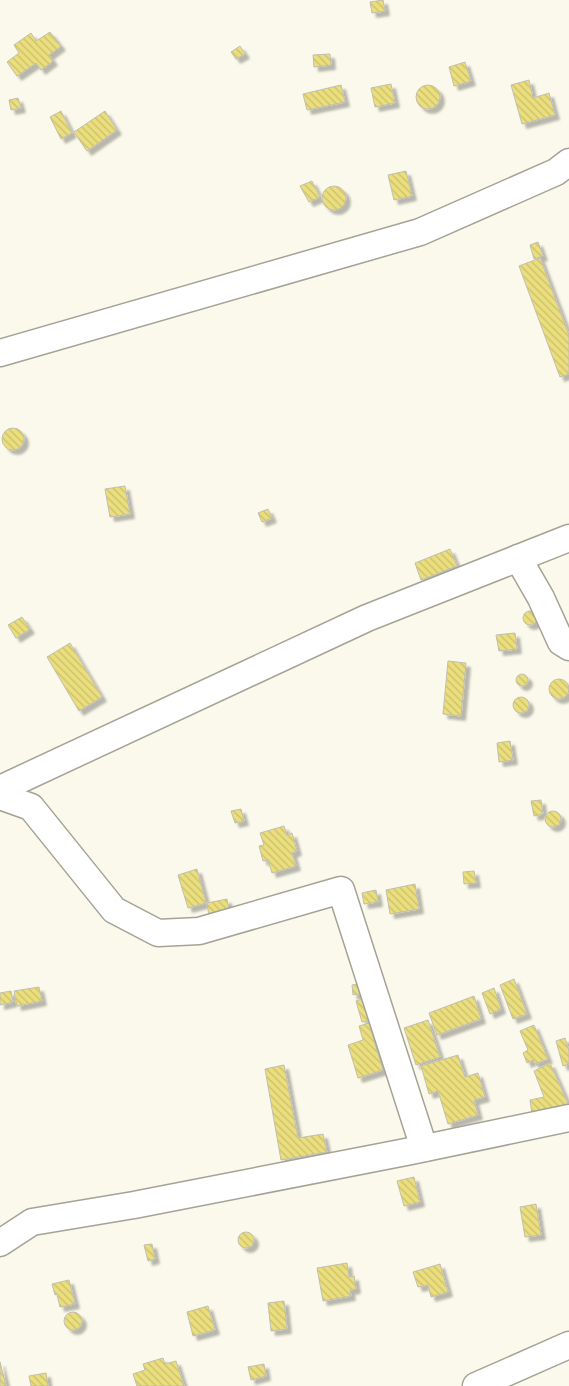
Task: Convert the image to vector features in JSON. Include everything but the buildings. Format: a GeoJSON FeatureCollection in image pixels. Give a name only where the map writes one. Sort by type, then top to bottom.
{"type":"FeatureCollection","features":[{"type":"Feature","properties":{"kind":"street"},"geometry":{"type":"LineString","coordinates":[[0,353],[420,232],[556,172],[569,162]]}},
{"type":"Feature","properties":{"kind":"street"},"geometry":{"type":"LineString","coordinates":[[0,789],[367,618],[569,538]]}},
{"type":"Feature","properties":{"kind":"street"},"geometry":{"type":"LineString","coordinates":[[518,558],[541,598],[561,642],[569,647]]}},
{"type":"Feature","properties":{"kind":"street"},"geometry":{"type":"LineString","coordinates":[[0,796],[31,808],[114,910],[158,933],[199,931],[341,890],[424,1148]]}},
{"type":"Feature","properties":{"kind":"street"},"geometry":{"type":"LineString","coordinates":[[0,1243],[32,1222],[134,1205],[569,1118]]}},
{"type":"Feature","properties":{"kind":"street"},"geometry":{"type":"LineString","coordinates":[[476,1386],[569,1346]]}}]}
